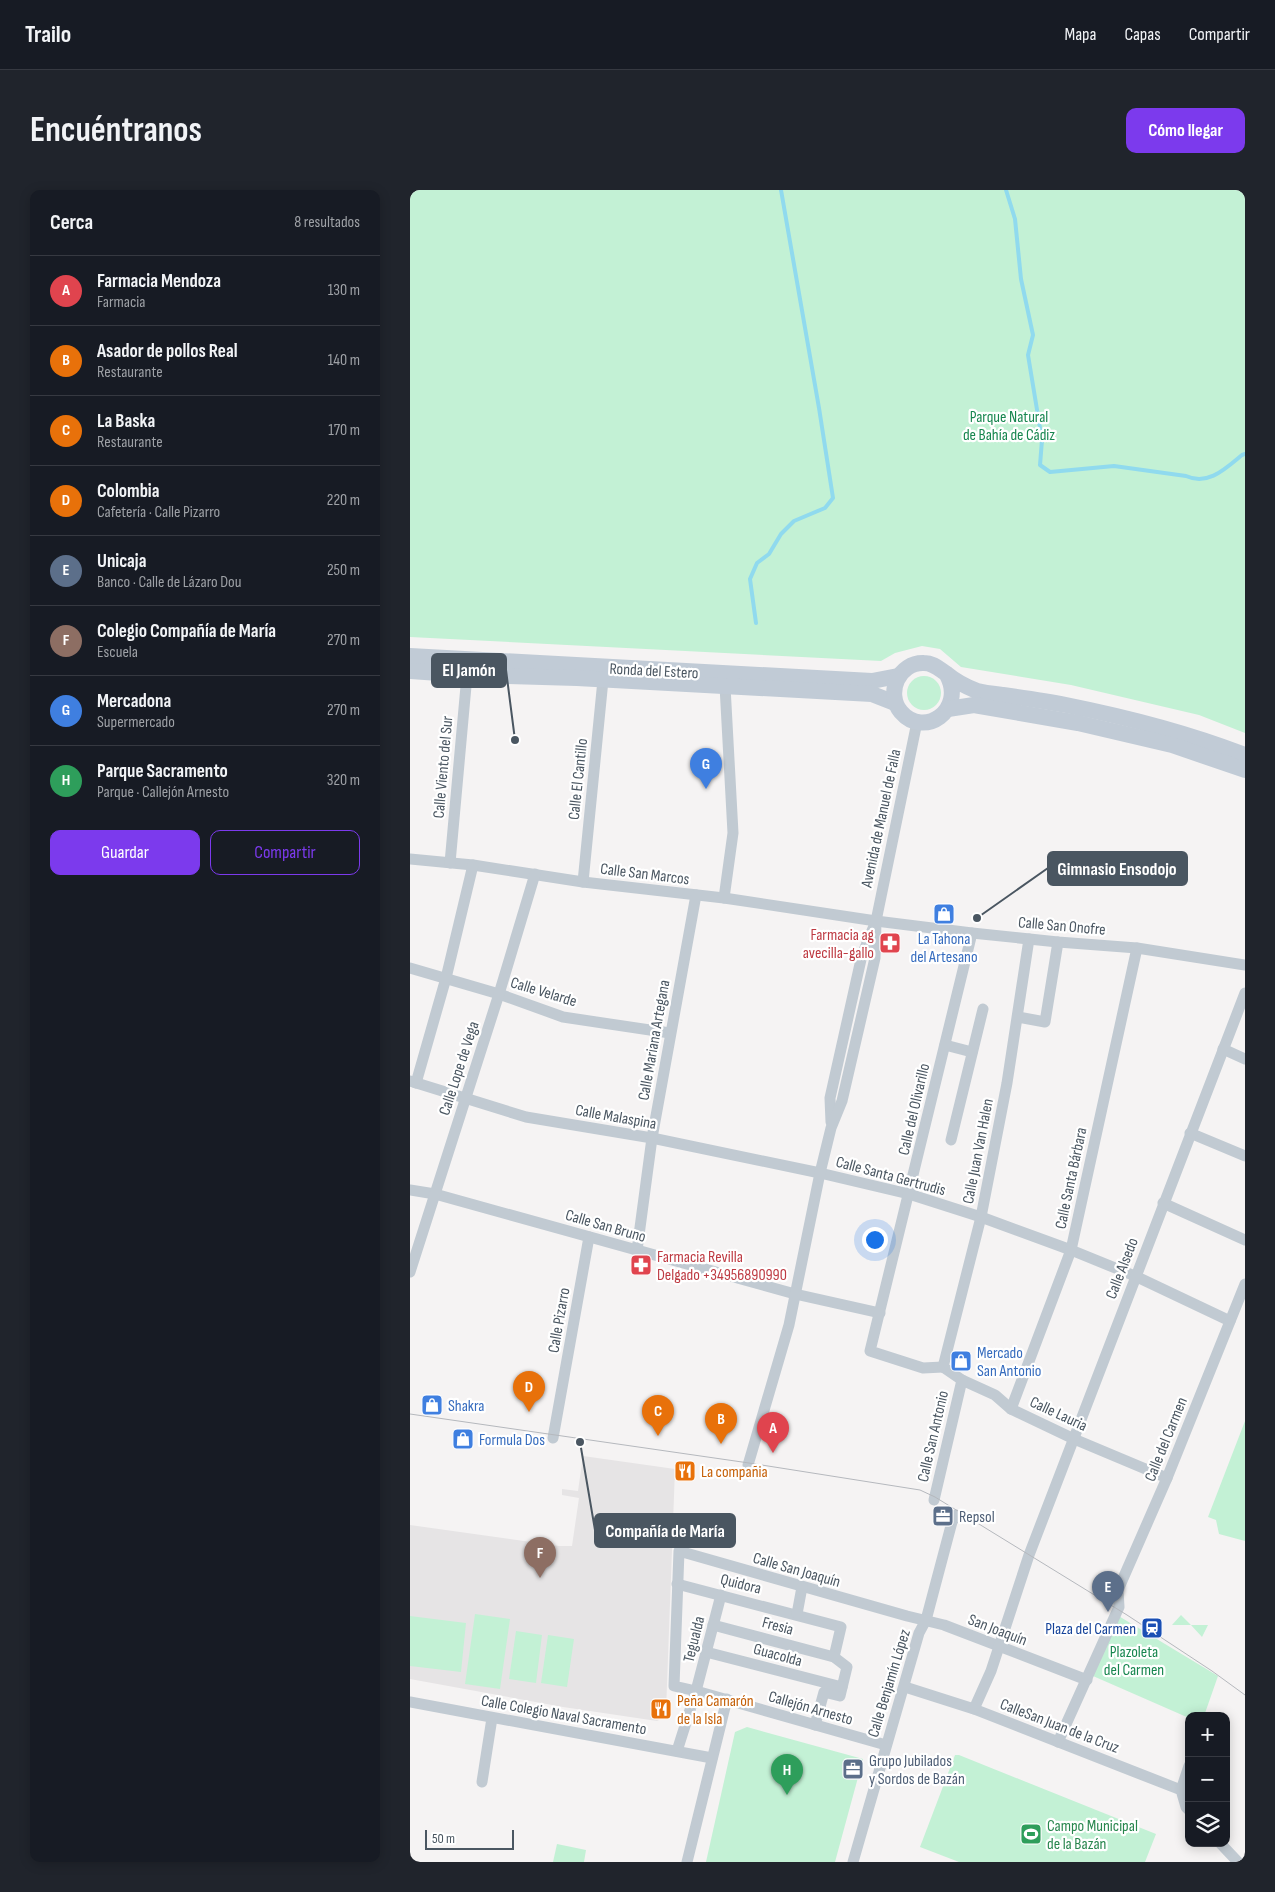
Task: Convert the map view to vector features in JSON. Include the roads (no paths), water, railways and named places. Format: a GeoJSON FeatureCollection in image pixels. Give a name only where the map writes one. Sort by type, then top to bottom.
{"type":"FeatureCollection","features":[{"type":"Feature","properties":{"kind":"street","name":"Ronda del Estero"},"geometry":{"type":"LineString","coordinates":[[410,656],[872,681],[898,676]]}},
{"type":"Feature","properties":{"kind":"street"},"geometry":{"type":"LineString","coordinates":[[947,675],[953,691],[948,708],[942,715],[935,720],[917,722],[900,712],[893,694],[894,684],[898,676],[913,664],[932,664],[940,668],[947,675],[977,691],[1066,705],[1118,717],[1245,755]]}},
{"type":"Feature","properties":{"kind":"street","name":"Ronda del Estero"},"geometry":{"type":"LineString","coordinates":[[410,671],[872,694],[895,703]]}},
{"type":"Feature","properties":{"kind":"street","name":"Calle Viento del Sur"},"geometry":{"type":"LineString","coordinates":[[450,863],[468,675]]}},
{"type":"Feature","properties":{"kind":"street","name":"Calle El Cantillo"},"geometry":{"type":"LineString","coordinates":[[583,882],[604,680]]}},
{"type":"Feature","properties":{"kind":"street"},"geometry":{"type":"LineString","coordinates":[[724,898],[733,832],[725,686]]}},
{"type":"Feature","properties":{"kind":"street"},"geometry":{"type":"LineString","coordinates":[[948,708],[974,704],[1087,724],[1172,745],[1245,770]]}},
{"type":"Feature","properties":{"kind":"street","name":"Avenida de Manuel de Falla"},"geometry":{"type":"LineString","coordinates":[[748,1465],[789,1325],[820,1173],[831,1128],[842,1100],[875,958],[876,921],[917,722]]}},
{"type":"Feature","properties":{"kind":"street","name":"Calle San Marcos"},"geometry":{"type":"LineString","coordinates":[[410,859],[473,865],[583,882],[724,898],[876,921]]}},
{"type":"Feature","properties":{"kind":"street"},"geometry":{"type":"LineString","coordinates":[[413,1082],[446,978],[473,865]]}},
{"type":"Feature","properties":{"kind":"street","name":"Calle Lope de Vega"},"geometry":{"type":"LineString","coordinates":[[410,1272],[535,874]]}},
{"type":"Feature","properties":{"kind":"street","name":"Calle Mariana Artegana"},"geometry":{"type":"LineString","coordinates":[[638,1250],[652,1138],[696,895]]}},
{"type":"Feature","properties":{"kind":"street","name":"Calle San Onofre"},"geometry":{"type":"LineString","coordinates":[[876,921],[1058,942],[1137,948],[1245,965]]}},
{"type":"Feature","properties":{"kind":"street","name":"Calle del Olivarillo"},"geometry":{"type":"LineString","coordinates":[[943,1367],[923,1368],[870,1351],[972,933]]}},
{"type":"Feature","properties":{"kind":"street","name":"Calle Juan Van Halen"},"geometry":{"type":"LineString","coordinates":[[943,1367],[981,1217],[1007,1083],[1030,939]]}},
{"type":"Feature","properties":{"kind":"street"},"geometry":{"type":"LineString","coordinates":[[1018,1017],[1045,1022],[1058,942]]}},
{"type":"Feature","properties":{"kind":"street","name":"Calle Santa Bárbara"},"geometry":{"type":"LineString","coordinates":[[1011,1409],[1071,1250],[1137,948]]}},
{"type":"Feature","properties":{"kind":"street","name":"Calle Velarde"},"geometry":{"type":"LineString","coordinates":[[410,968],[498,994],[563,1017],[670,1033]]}},
{"type":"Feature","properties":{"kind":"street","name":"Calle Alsedo"},"geometry":{"type":"LineString","coordinates":[[974,1709],[991,1671],[1029,1555],[1245,993]]}},
{"type":"Feature","properties":{"kind":"street"},"geometry":{"type":"LineString","coordinates":[[951,1140],[983,1009]]}},
{"type":"Feature","properties":{"kind":"street"},"geometry":{"type":"LineString","coordinates":[[945,1045],[972,1052]]}},
{"type":"Feature","properties":{"kind":"street"},"geometry":{"type":"LineString","coordinates":[[1223,1049],[1245,1059]]}},
{"type":"Feature","properties":{"kind":"street","name":"Calle Malaspina"},"geometry":{"type":"LineString","coordinates":[[413,1082],[526,1117],[652,1138],[820,1173]]}},
{"type":"Feature","properties":{"kind":"street"},"geometry":{"type":"LineString","coordinates":[[1190,1133],[1245,1156]]}},
{"type":"Feature","properties":{"kind":"street","name":"Calle Santa Gertrudis"},"geometry":{"type":"LineString","coordinates":[[820,1173],[909,1194],[981,1217],[1135,1276],[1230,1322]]}},
{"type":"Feature","properties":{"kind":"street","name":"Calle San Bruno"},"geometry":{"type":"LineString","coordinates":[[410,1190],[435,1194],[795,1294],[880,1313]]}},
{"type":"Feature","properties":{"kind":"street"},"geometry":{"type":"LineString","coordinates":[[1163,1203],[1245,1240]]}},
{"type":"Feature","properties":{"kind":"street","name":"Calle Pizarro"},"geometry":{"type":"LineString","coordinates":[[553,1438],[589,1237]]}},
{"type":"Feature","properties":{"kind":"street","name":"Calle del Carmen"},"geometry":{"type":"LineString","coordinates":[[1058,1742],[1119,1607],[1118,1590],[1167,1478],[1245,1284]]}},
{"type":"Feature","properties":{"kind":"street","name":"Calle Lauria"},"geometry":{"type":"LineString","coordinates":[[943,1367],[962,1380],[995,1396],[1011,1409],[1167,1478]]}},
{"type":"Feature","properties":{"kind":"street","name":"Calle San Antonio"},"geometry":{"type":"LineString","coordinates":[[934,1500],[962,1380]]}},
{"type":"Feature","properties":{"kind":"street","name":"Calle Benjamín López"},"geometry":{"type":"LineString","coordinates":[[853,1862],[886,1745],[905,1687],[919,1633],[926,1620],[952,1522],[956,1515]]}},
{"type":"Feature","properties":{"kind":"street","name":"Calle San Joaquín"},"geometry":{"type":"LineString","coordinates":[[677,1584],[679,1551],[802,1587],[926,1620]]}},
{"type":"Feature","properties":{"kind":"street","name":"Quidora"},"geometry":{"type":"LineString","coordinates":[[677,1584],[841,1627],[834,1657]]}},
{"type":"Feature","properties":{"kind":"street","name":"Callejón Arnesto"},"geometry":{"type":"LineString","coordinates":[[677,1584],[674,1686],[727,1699],[886,1745]]}},
{"type":"Feature","properties":{"kind":"street"},"geometry":{"type":"LineString","coordinates":[[797,1614],[802,1587]]}},
{"type":"Feature","properties":{"kind":"street","name":"Tegualda"},"geometry":{"type":"LineString","coordinates":[[677,1751],[696,1691],[721,1595]]}},
{"type":"Feature","properties":{"kind":"street","name":"San Joaquín"},"geometry":{"type":"LineString","coordinates":[[926,1620],[944,1625],[1086,1680]]}},
{"type":"Feature","properties":{"kind":"street","name":"Fresia"},"geometry":{"type":"LineString","coordinates":[[713,1625],[834,1657]]}},
{"type":"Feature","properties":{"kind":"street","name":"Guacolda"},"geometry":{"type":"LineString","coordinates":[[706,1652],[842,1688]]}},
{"type":"Feature","properties":{"kind":"street"},"geometry":{"type":"LineString","coordinates":[[815,1725],[824,1692],[840,1696],[847,1666],[834,1657]]}},
{"type":"Feature","properties":{"kind":"street","name":"CalleSan Juan de la Cruz"},"geometry":{"type":"LineString","coordinates":[[905,1687],[974,1709],[1181,1790]]}},
{"type":"Feature","properties":{"kind":"street"},"geometry":{"type":"LineString","coordinates":[[687,1862],[727,1699]]}},
{"type":"Feature","properties":{"kind":"street","name":"Calle Colegio Naval Sacramento"},"geometry":{"type":"LineString","coordinates":[[410,1702],[712,1758]]}},
{"type":"Feature","properties":{"kind":"street"},"geometry":{"type":"LineString","coordinates":[[482,1782],[492,1718]]}},
{"type":"Feature","properties":{"kind":"street"},"geometry":{"type":"LineString","coordinates":[[1185,1778],[1181,1790],[1185,1804]]}},
{"type":"Feature","properties":{"kind":"street"},"geometry":{"type":"LineString","coordinates":[[1224,1847],[1238,1862]]}},
{"type":"Feature","properties":{"kind":"waterway"},"geometry":{"type":"LineString","coordinates":[[756,623],[750,579],[757,563],[769,554],[781,534],[794,521],[825,508],[833,498],[781,190]]}},
{"type":"Feature","properties":{"kind":"waterway"},"geometry":{"type":"LineString","coordinates":[[1006,190],[1015,219],[1021,279],[1033,335],[1028,355],[1042,440],[1040,465],[1050,472],[1114,466],[1202,479],[1216,474],[1245,454]]}},
{"type":"Feature","properties":{"kind":"tram line"},"geometry":{"type":"LineString","coordinates":[[410,1414],[749,1463],[920,1490],[935,1497],[1127,1615],[1245,1695]]}},
{"type":"Feature","properties":{"kind":"place","name":"El Jamón"},"geometry":{"type":"Point","coordinates":[515,740]}},
{"type":"Feature","properties":{"kind":"place","name":"Mercadona"},"geometry":{"type":"Point","coordinates":[706,789]}},
{"type":"Feature","properties":{"kind":"place","name":"La Tahona del Artesano"},"geometry":{"type":"Point","coordinates":[944,914]}},
{"type":"Feature","properties":{"kind":"place","name":"Gimnasio Ensodojo"},"geometry":{"type":"Point","coordinates":[977,918]}},
{"type":"Feature","properties":{"kind":"place","name":"Farmacia ag avecilla-gallo"},"geometry":{"type":"Point","coordinates":[890,943]}},
{"type":"Feature","properties":{"kind":"place","name":"Farmacia Revilla Delgado +34956890990"},"geometry":{"type":"Point","coordinates":[641,1265]}},
{"type":"Feature","properties":{"kind":"place","name":"Mercado San Antonio"},"geometry":{"type":"Point","coordinates":[961,1361]}},
{"type":"Feature","properties":{"kind":"place","name":"Shakra"},"geometry":{"type":"Point","coordinates":[432,1405]}},
{"type":"Feature","properties":{"kind":"place","name":"Colombia"},"geometry":{"type":"Point","coordinates":[529,1412]}},
{"type":"Feature","properties":{"kind":"place","name":"La Baska"},"geometry":{"type":"Point","coordinates":[658,1436]}},
{"type":"Feature","properties":{"kind":"place","name":"Formula Dos"},"geometry":{"type":"Point","coordinates":[463,1439]}},
{"type":"Feature","properties":{"kind":"place","name":"Compañía de María"},"geometry":{"type":"Point","coordinates":[580,1442]}},
{"type":"Feature","properties":{"kind":"place","name":"Asador de pollos Real"},"geometry":{"type":"Point","coordinates":[721,1444]}},
{"type":"Feature","properties":{"kind":"place","name":"Farmacia Mendoza"},"geometry":{"type":"Point","coordinates":[773,1453]}},
{"type":"Feature","properties":{"kind":"place","name":"La compañia"},"geometry":{"type":"Point","coordinates":[685,1471]}},
{"type":"Feature","properties":{"kind":"place","name":"Repsol"},"geometry":{"type":"Point","coordinates":[943,1516]}},
{"type":"Feature","properties":{"kind":"place","name":"Colegio Compañía de María"},"geometry":{"type":"Point","coordinates":[540,1578]}},
{"type":"Feature","properties":{"kind":"place","name":"Unicaja"},"geometry":{"type":"Point","coordinates":[1108,1612]}},
{"type":"Feature","properties":{"kind":"place","name":"Plaza del Carmen"},"geometry":{"type":"Point","coordinates":[1152,1628]}},
{"type":"Feature","properties":{"kind":"place","name":"Peña Camarón de la Isla"},"geometry":{"type":"Point","coordinates":[661,1709]}},
{"type":"Feature","properties":{"kind":"place","name":"Grupo Jubilados y Sordos de Bazán"},"geometry":{"type":"Point","coordinates":[853,1769]}},
{"type":"Feature","properties":{"kind":"place","name":"Parque Sacramento"},"geometry":{"type":"Point","coordinates":[787,1795]}},
{"type":"Feature","properties":{"kind":"place","name":"Campo Municipal de la Bazán"},"geometry":{"type":"Point","coordinates":[1031,1834]}},
{"type":"Feature","properties":{"kind":"park label","name":"Parque Natural de Bahía de Cádiz"},"geometry":{"type":"Point","coordinates":[1009,425]}},
{"type":"Feature","properties":{"kind":"park label","name":"Plazoleta del Carmen"},"geometry":{"type":"Point","coordinates":[1134,1660]}}]}
